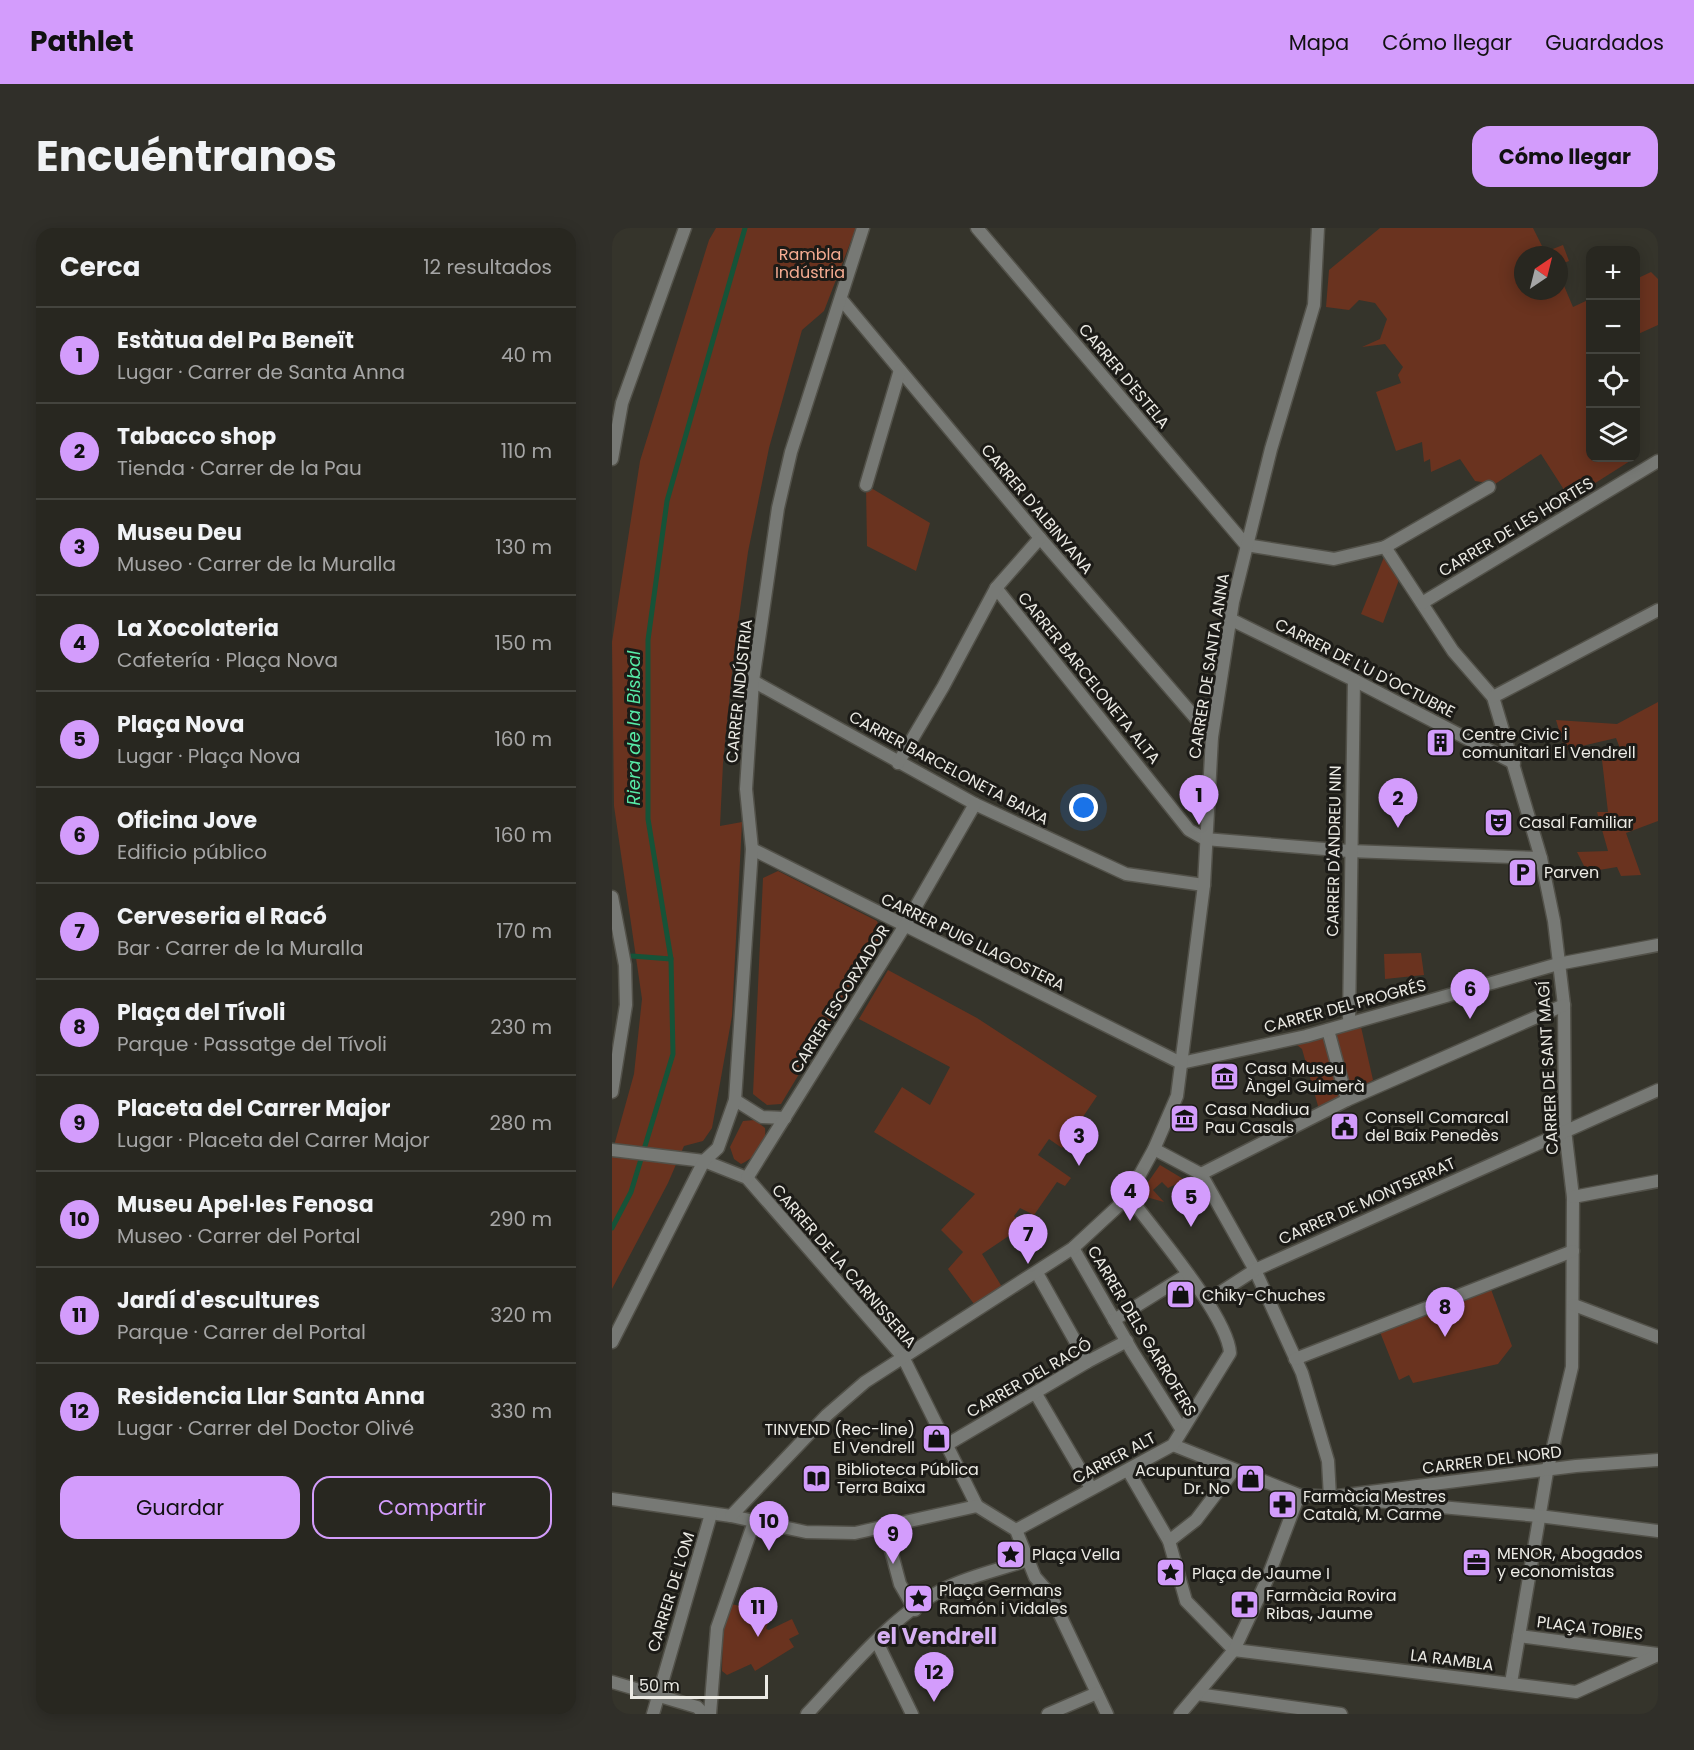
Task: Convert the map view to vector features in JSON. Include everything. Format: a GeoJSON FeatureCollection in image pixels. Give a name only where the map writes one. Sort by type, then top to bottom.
{"type":"FeatureCollection","features":[{"type":"Feature","properties":{"kind":"street"},"geometry":{"type":"LineString","coordinates":[[612,459],[622,403],[685,228]]}},
{"type":"Feature","properties":{"kind":"street","name":"CARRER INDÚSTRIA"},"geometry":{"type":"LineString","coordinates":[[612,1342],[704,1161],[718,1148],[735,1100],[752,849],[746,789],[753,681],[778,508],[790,452],[863,228]]}},
{"type":"Feature","properties":{"kind":"street","name":"CARRER D'ESTELA"},"geometry":{"type":"LineString","coordinates":[[977,228],[1246,545]]}},
{"type":"Feature","properties":{"kind":"street","name":"CARRER DE SANTA ANNA"},"geometry":{"type":"LineString","coordinates":[[731,1516],[827,1415],[865,1382],[1037,1274],[1073,1248],[1126,1198],[1154,1149],[1177,1096],[1204,885],[1212,737],[1233,602],[1271,449],[1314,305],[1318,228]]}},
{"type":"Feature","properties":{"kind":"street","name":"CARRER D'ALBINYANA"},"geometry":{"type":"LineString","coordinates":[[841,299],[1040,538],[1212,737]]}},
{"type":"Feature","properties":{"kind":"street"},"geometry":{"type":"LineString","coordinates":[[866,485],[900,370]]}},
{"type":"Feature","properties":{"kind":"street","name":"CARRER DE LES HORTES"},"geometry":{"type":"LineString","coordinates":[[1422,603],[1658,461]]}},
{"type":"Feature","properties":{"kind":"street"},"geometry":{"type":"LineString","coordinates":[[1246,545],[1334,559],[1385,547],[1489,487]]}},
{"type":"Feature","properties":{"kind":"street"},"geometry":{"type":"LineString","coordinates":[[898,763],[943,687],[996,588],[1040,538]]}},
{"type":"Feature","properties":{"kind":"street","name":"CARRER DE SANT MAGÍ"},"geometry":{"type":"LineString","coordinates":[[1385,547],[1453,651],[1493,697],[1541,858],[1554,921],[1564,1005],[1565,1130],[1573,1197],[1572,1367],[1547,1472],[1511,1683]]}},
{"type":"Feature","properties":{"kind":"street","name":"CARRER BARCELONETA ALTA"},"geometry":{"type":"LineString","coordinates":[[996,588],[1189,830],[1205,839]]}},
{"type":"Feature","properties":{"kind":"street"},"geometry":{"type":"LineString","coordinates":[[1493,697],[1658,610]]}},
{"type":"Feature","properties":{"kind":"street","name":"CARRER DE L'U D'OCTUBRE"},"geometry":{"type":"LineString","coordinates":[[1232,620],[1354,680],[1514,764]]}},
{"type":"Feature","properties":{"kind":"street","name":"CARRER D'ANDREU NIN"},"geometry":{"type":"LineString","coordinates":[[1349,1022],[1354,680]]}},
{"type":"Feature","properties":{"kind":"street","name":"CARRER BARCELONETA BAIXA"},"geometry":{"type":"LineString","coordinates":[[753,681],[975,804],[1126,874],[1204,885]]}},
{"type":"Feature","properties":{"kind":"street","name":"CARRER ESCORXADOR"},"geometry":{"type":"LineString","coordinates":[[747,1178],[904,927],[975,804]]}},
{"type":"Feature","properties":{"kind":"street"},"geometry":{"type":"LineString","coordinates":[[1205,839],[1350,851],[1541,858]]}},
{"type":"Feature","properties":{"kind":"street","name":"CARRER PUIG LLAGOSTERA"},"geometry":{"type":"LineString","coordinates":[[752,849],[904,927],[1181,1063]]}},
{"type":"Feature","properties":{"kind":"street"},"geometry":{"type":"LineString","coordinates":[[612,897],[625,964],[626,1005],[612,1092]]}},
{"type":"Feature","properties":{"kind":"street","name":"CARRER DEL PROGRÉS"},"geometry":{"type":"LineString","coordinates":[[1181,1063],[1328,1030],[1349,1022],[1558,964],[1658,945]]}},
{"type":"Feature","properties":{"kind":"street"},"geometry":{"type":"LineString","coordinates":[[612,964],[625,964]]}},
{"type":"Feature","properties":{"kind":"street"},"geometry":{"type":"LineString","coordinates":[[1201,1174],[1347,1100],[1564,1005]]}},
{"type":"Feature","properties":{"kind":"street"},"geometry":{"type":"LineString","coordinates":[[1328,1030],[1347,1100]]}},
{"type":"Feature","properties":{"kind":"street","name":"CARRER DE MONTSERRAT"},"geometry":{"type":"LineString","coordinates":[[1207,1301],[1255,1270],[1658,1090]]}},
{"type":"Feature","properties":{"kind":"street"},"geometry":{"type":"LineString","coordinates":[[735,1100],[762,1118],[785,1118]]}},
{"type":"Feature","properties":{"kind":"street"},"geometry":{"type":"LineString","coordinates":[[1154,1149],[1201,1174],[1255,1270],[1295,1359],[1328,1461],[1330,1497]]}},
{"type":"Feature","properties":{"kind":"street"},"geometry":{"type":"LineString","coordinates":[[612,1150],[704,1161],[747,1178]]}},
{"type":"Feature","properties":{"kind":"street","name":"CARRER DE LA CARNISSERIA"},"geometry":{"type":"LineString","coordinates":[[747,1178],[903,1358],[981,1509]]}},
{"type":"Feature","properties":{"kind":"street"},"geometry":{"type":"LineString","coordinates":[[1573,1197],[1658,1181]]}},
{"type":"Feature","properties":{"kind":"street"},"geometry":{"type":"LineString","coordinates":[[1126,1198],[1134,1203],[1207,1301]]}},
{"type":"Feature","properties":{"kind":"street","name":"CARRER DELS GARROFERS"},"geometry":{"type":"LineString","coordinates":[[1073,1248],[1126,1341],[1182,1430]]}},
{"type":"Feature","properties":{"kind":"street"},"geometry":{"type":"LineString","coordinates":[[1295,1359],[1573,1251]]}},
{"type":"Feature","properties":{"kind":"street"},"geometry":{"type":"LineString","coordinates":[[1037,1274],[1087,1362]]}},
{"type":"Feature","properties":{"kind":"street"},"geometry":{"type":"LineString","coordinates":[[1114,1320],[1188,1274]]}},
{"type":"Feature","properties":{"kind":"street","name":"CARRER ALT"},"geometry":{"type":"LineString","coordinates":[[1018,1529],[1090,1488],[1129,1472],[1173,1445],[1230,1353],[1230,1343],[1207,1301]]}},
{"type":"Feature","properties":{"kind":"street"},"geometry":{"type":"LineString","coordinates":[[1574,1305],[1658,1337]]}},
{"type":"Feature","properties":{"kind":"street","name":"CARRER DEL RACÓ"},"geometry":{"type":"LineString","coordinates":[[948,1444],[1126,1341]]}},
{"type":"Feature","properties":{"kind":"street"},"geometry":{"type":"LineString","coordinates":[[1036,1394],[1090,1488]]}},
{"type":"Feature","properties":{"kind":"street"},"geometry":{"type":"LineString","coordinates":[[1173,1445],[1299,1495],[1539,1516],[1658,1531]]}},
{"type":"Feature","properties":{"kind":"street","name":"CARRER DEL NORD"},"geometry":{"type":"LineString","coordinates":[[1330,1497],[1547,1472],[1576,1466],[1658,1460]]}},
{"type":"Feature","properties":{"kind":"street"},"geometry":{"type":"LineString","coordinates":[[1169,1541],[1196,1520],[1234,1470]]}},
{"type":"Feature","properties":{"kind":"street"},"geometry":{"type":"LineString","coordinates":[[1129,1472],[1169,1541],[1186,1601],[1234,1650]]}},
{"type":"Feature","properties":{"kind":"street"},"geometry":{"type":"LineString","coordinates":[[1180,1714],[1234,1650],[1266,1582],[1299,1495]]}},
{"type":"Feature","properties":{"kind":"street"},"geometry":{"type":"LineString","coordinates":[[612,1499],[731,1516],[806,1532],[855,1533],[981,1509],[1018,1529],[1035,1577],[1050,1594],[1107,1714]]}},
{"type":"Feature","properties":{"kind":"street","name":"CARRER DE L'OM"},"geometry":{"type":"LineString","coordinates":[[652,1714],[711,1514]]}},
{"type":"Feature","properties":{"kind":"street"},"geometry":{"type":"LineString","coordinates":[[710,1714],[717,1628],[754,1522]]}},
{"type":"Feature","properties":{"kind":"street"},"geometry":{"type":"LineString","coordinates":[[885,1528],[902,1588],[915,1610]]}},
{"type":"Feature","properties":{"kind":"street"},"geometry":{"type":"LineString","coordinates":[[807,1714],[877,1642],[915,1610],[948,1587],[1028,1560]]}},
{"type":"Feature","properties":{"kind":"street","name":"PLAÇA TOBIES"},"geometry":{"type":"LineString","coordinates":[[1519,1636],[1658,1655]]}},
{"type":"Feature","properties":{"kind":"street"},"geometry":{"type":"LineString","coordinates":[[877,1642],[912,1714]]}},
{"type":"Feature","properties":{"kind":"street","name":"LA RAMBLA"},"geometry":{"type":"LineString","coordinates":[[1234,1650],[1576,1692],[1658,1655]]}},
{"type":"Feature","properties":{"kind":"street"},"geometry":{"type":"LineString","coordinates":[[612,1682],[697,1707],[704,1714]]}},
{"type":"Feature","properties":{"kind":"street"},"geometry":{"type":"LineString","coordinates":[[1048,1714],[1097,1693]]}},
{"type":"Feature","properties":{"kind":"street"},"geometry":{"type":"LineString","coordinates":[[1197,1694],[1341,1714]]}},
{"type":"Feature","properties":{"kind":"green space","name":"Rambla Indústria"},"geometry":{"type":"Polygon","coordinates":[[[716,228],[856,228],[824,311],[802,330],[769,448],[748,552],[734,653],[723,763],[720,826],[742,822],[732,1016],[712,1128],[703,1141],[684,1146],[668,1183],[612,1289],[612,1153],[634,1074],[642,999],[614,806],[612,642],[640,461],[709,240],[716,228]]]}},
{"type":"Feature","properties":{"kind":"green space"},"geometry":{"type":"Polygon","coordinates":[[[1380,228],[1533,228],[1542,246],[1514,246],[1514,300],[1568,300],[1568,295],[1573,307],[1586,301],[1586,462],[1628,462],[1570,499],[1541,454],[1495,484],[1475,481],[1460,459],[1431,472],[1430,459],[1424,462],[1422,442],[1396,451],[1376,392],[1401,383],[1398,375],[1403,367],[1385,344],[1362,347],[1380,339],[1387,319],[1375,303],[1359,300],[1349,310],[1326,307],[1329,270],[1380,228]]]}},
{"type":"Feature","properties":{"kind":"green space"},"geometry":{"type":"Polygon","coordinates":[[[1651,272],[1658,279],[1658,325],[1640,333],[1640,300],[1640,277],[1651,272]]]}},
{"type":"Feature","properties":{"kind":"green space"},"geometry":{"type":"Polygon","coordinates":[[[866,485],[930,523],[916,571],[867,546],[866,485]]]}},
{"type":"Feature","properties":{"kind":"green space"},"geometry":{"type":"Polygon","coordinates":[[[1384,557],[1400,577],[1383,623],[1361,614],[1384,557]]]}},
{"type":"Feature","properties":{"kind":"green space"},"geometry":{"type":"Polygon","coordinates":[[[1658,702],[1658,821],[1626,833],[1641,875],[1621,876],[1617,867],[1587,872],[1577,852],[1608,851],[1597,812],[1608,812],[1602,760],[1621,751],[1616,738],[1565,750],[1556,720],[1617,724],[1658,702]]]}},
{"type":"Feature","properties":{"kind":"green space"},"geometry":{"type":"Polygon","coordinates":[[[778,871],[877,921],[882,936],[781,1104],[767,1105],[753,1094],[763,878],[778,871]]]}},
{"type":"Feature","properties":{"kind":"green space"},"geometry":{"type":"Polygon","coordinates":[[[1421,953],[1424,975],[1385,979],[1384,954],[1421,953]]]}},
{"type":"Feature","properties":{"kind":"green space"},"geometry":{"type":"Polygon","coordinates":[[[888,970],[977,1018],[1097,1096],[1062,1148],[1049,1139],[1038,1155],[1071,1178],[1065,1186],[1057,1182],[1034,1215],[1020,1208],[1014,1216],[1022,1227],[982,1254],[1002,1287],[974,1304],[948,1269],[963,1252],[941,1230],[975,1194],[874,1132],[902,1087],[930,1105],[950,1067],[859,1019],[888,970]]]}},
{"type":"Feature","properties":{"kind":"green space"},"geometry":{"type":"Polygon","coordinates":[[[1361,1027],[1373,1080],[1316,1112],[1318,1106],[1302,1049],[1297,1045],[1361,1027]]]}},
{"type":"Feature","properties":{"kind":"green space"},"geometry":{"type":"Polygon","coordinates":[[[755,1120],[765,1128],[764,1140],[756,1154],[741,1164],[734,1159],[730,1147],[743,1121],[755,1120]]]}},
{"type":"Feature","properties":{"kind":"green space"},"geometry":{"type":"Polygon","coordinates":[[[1160,1165],[1185,1180],[1168,1188],[1162,1182],[1153,1190],[1164,1202],[1139,1195],[1160,1165]]]}},
{"type":"Feature","properties":{"kind":"green space"},"geometry":{"type":"Polygon","coordinates":[[[1489,1284],[1512,1346],[1498,1364],[1413,1383],[1409,1375],[1399,1380],[1378,1327],[1489,1284]]]}},
{"type":"Feature","properties":{"kind":"green space"},"geometry":{"type":"Polygon","coordinates":[[[748,1597],[775,1602],[766,1629],[769,1630],[792,1619],[799,1634],[789,1639],[794,1647],[755,1671],[751,1664],[727,1675],[722,1671],[723,1628],[731,1604],[745,1607],[748,1597]]]}},
{"type":"Feature","properties":{"kind":"waterway","name":"Riera de la Bisbal"},"geometry":{"type":"LineString","coordinates":[[612,1228],[631,1192],[673,1054],[671,959],[648,819],[648,640],[667,501],[745,228]]}},
{"type":"Feature","properties":{"kind":"waterway"},"geometry":{"type":"LineString","coordinates":[[632,956],[671,959]]}},
{"type":"Feature","properties":{"kind":"place","name":"Centre Civic i comunitari El Vendrell"},"geometry":{"type":"Point","coordinates":[1441,743]}},
{"type":"Feature","properties":{"kind":"place","name":"Casal Familiar"},"geometry":{"type":"Point","coordinates":[1498,822]}},
{"type":"Feature","properties":{"kind":"place","name":"Estàtua del Pa Beneït"},"geometry":{"type":"Point","coordinates":[1199,825]}},
{"type":"Feature","properties":{"kind":"place","name":"Tabacco shop"},"geometry":{"type":"Point","coordinates":[1398,828]}},
{"type":"Feature","properties":{"kind":"place","name":"Parven"},"geometry":{"type":"Point","coordinates":[1523,872]}},
{"type":"Feature","properties":{"kind":"place","name":"Oficina Jove"},"geometry":{"type":"Point","coordinates":[1470,1019]}},
{"type":"Feature","properties":{"kind":"place","name":"Casa Museu Àngel Guimerà"},"geometry":{"type":"Point","coordinates":[1224,1077]}},
{"type":"Feature","properties":{"kind":"place","name":"Casa Nadiua Pau Casals"},"geometry":{"type":"Point","coordinates":[1184,1118]}},
{"type":"Feature","properties":{"kind":"place","name":"Consell Comarcal del Baix Penedès"},"geometry":{"type":"Point","coordinates":[1344,1126]}},
{"type":"Feature","properties":{"kind":"place","name":"Museu Deu"},"geometry":{"type":"Point","coordinates":[1079,1166]}},
{"type":"Feature","properties":{"kind":"place","name":"La Xocolateria"},"geometry":{"type":"Point","coordinates":[1130,1221]}},
{"type":"Feature","properties":{"kind":"place","name":"Plaça Nova"},"geometry":{"type":"Point","coordinates":[1191,1227]}},
{"type":"Feature","properties":{"kind":"place","name":"Cerveseria el Racó"},"geometry":{"type":"Point","coordinates":[1028,1264]}},
{"type":"Feature","properties":{"kind":"place","name":"Chiky-Chuches"},"geometry":{"type":"Point","coordinates":[1181,1295]}},
{"type":"Feature","properties":{"kind":"place","name":"Plaça del Tívoli"},"geometry":{"type":"Point","coordinates":[1445,1337]}},
{"type":"Feature","properties":{"kind":"place","name":"TINVEND (Rec-line) El Vendrell"},"geometry":{"type":"Point","coordinates":[936,1438]}},
{"type":"Feature","properties":{"kind":"place","name":"Biblioteca Pública Terra Baixa"},"geometry":{"type":"Point","coordinates":[816,1478]}},
{"type":"Feature","properties":{"kind":"place","name":"Acupuntura Dr. No"},"geometry":{"type":"Point","coordinates":[1251,1479]}},
{"type":"Feature","properties":{"kind":"place","name":"Farmàcia Mestres Català, M. Carme"},"geometry":{"type":"Point","coordinates":[1282,1505]}},
{"type":"Feature","properties":{"kind":"place","name":"Museu Apel·les Fenosa"},"geometry":{"type":"Point","coordinates":[769,1551]}},
{"type":"Feature","properties":{"kind":"place","name":"Plaça Vella"},"geometry":{"type":"Point","coordinates":[1011,1554]}},
{"type":"Feature","properties":{"kind":"place","name":"MENOR, Abogados y economistas"},"geometry":{"type":"Point","coordinates":[1476,1562]}},
{"type":"Feature","properties":{"kind":"place","name":"Placeta del Carrer Major"},"geometry":{"type":"Point","coordinates":[893,1564]}},
{"type":"Feature","properties":{"kind":"place","name":"Plaça de Jaume I"},"geometry":{"type":"Point","coordinates":[1171,1573]}},
{"type":"Feature","properties":{"kind":"place","name":"Plaça Germans Ramón i Vidales"},"geometry":{"type":"Point","coordinates":[918,1599]}},
{"type":"Feature","properties":{"kind":"place","name":"Farmàcia Rovira Ribas, Jaume"},"geometry":{"type":"Point","coordinates":[1245,1604]}},
{"type":"Feature","properties":{"kind":"place","name":"Jardí d'escultures"},"geometry":{"type":"Point","coordinates":[758,1637]}},
{"type":"Feature","properties":{"kind":"place","name":"Residencia Llar Santa Anna"},"geometry":{"type":"Point","coordinates":[934,1702]}},
{"type":"Feature","properties":{"kind":"district","name":"el Vendrell"},"geometry":{"type":"Point","coordinates":[937,1636]}}]}
